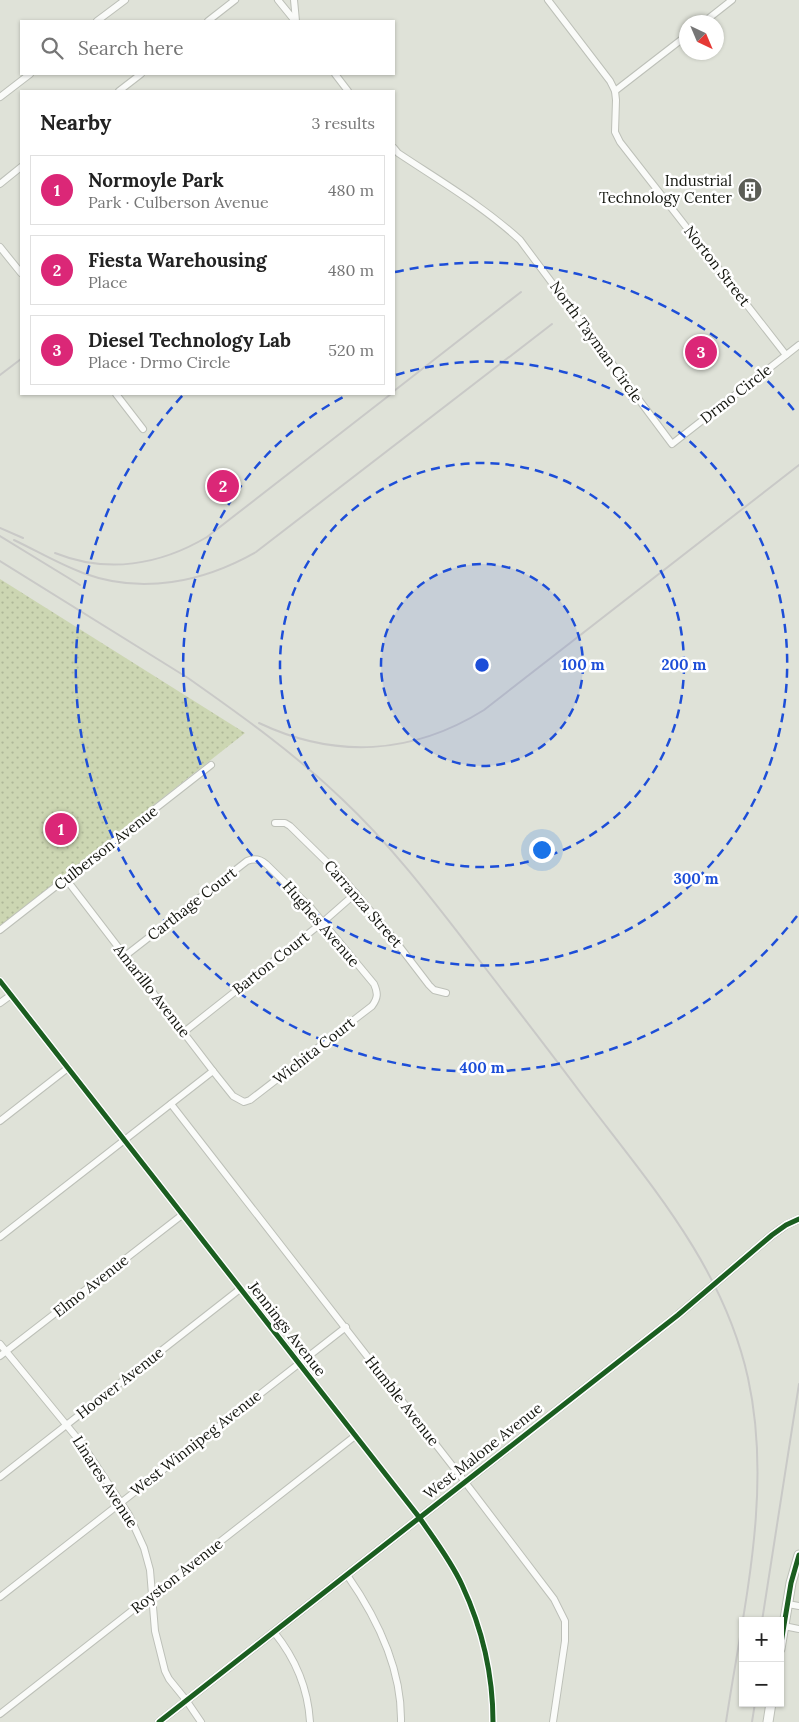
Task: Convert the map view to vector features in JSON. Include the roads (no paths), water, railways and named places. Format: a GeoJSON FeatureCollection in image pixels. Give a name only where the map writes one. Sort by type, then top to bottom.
{"type":"FeatureCollection","features":[{"type":"Feature","properties":{"kind":"main road"},"geometry":{"type":"LineString","coordinates":[[784,1626],[799,1555]]}},
{"type":"Feature","properties":{"kind":"main road"},"geometry":{"type":"LineString","coordinates":[[768,1722],[770,1707]]}},
{"type":"Feature","properties":{"kind":"street"},"geometry":{"type":"LineString","coordinates":[[98,20],[125,0]]}},
{"type":"Feature","properties":{"kind":"street"},"geometry":{"type":"LineString","coordinates":[[209,20],[235,0]]}},
{"type":"Feature","properties":{"kind":"street"},"geometry":{"type":"LineString","coordinates":[[278,0],[294,20]]}},
{"type":"Feature","properties":{"kind":"street"},"geometry":{"type":"LineString","coordinates":[[294,0],[295,20]]}},
{"type":"Feature","properties":{"kind":"street"},"geometry":{"type":"LineString","coordinates":[[548,0],[610,81],[615,91],[679,41]]}},
{"type":"Feature","properties":{"kind":"street"},"geometry":{"type":"LineString","coordinates":[[713,15],[732,0]]}},
{"type":"Feature","properties":{"kind":"street"},"geometry":{"type":"LineString","coordinates":[[0,97],[29,75]]}},
{"type":"Feature","properties":{"kind":"street"},"geometry":{"type":"LineString","coordinates":[[119,90],[140,75]]}},
{"type":"Feature","properties":{"kind":"street"},"geometry":{"type":"LineString","coordinates":[[336,75],[347,90]]}},
{"type":"Feature","properties":{"kind":"street","name":"Norton Street"},"geometry":{"type":"LineString","coordinates":[[615,91],[616,112],[614,126],[620,142],[786,355]]}},
{"type":"Feature","properties":{"kind":"street","name":"North Tayman Circle"},"geometry":{"type":"LineString","coordinates":[[395,149],[498,219],[520,240],[672,444]]}},
{"type":"Feature","properties":{"kind":"street"},"geometry":{"type":"LineString","coordinates":[[0,184],[20,169]]}},
{"type":"Feature","properties":{"kind":"street"},"geometry":{"type":"LineString","coordinates":[[0,247],[20,272]]}},
{"type":"Feature","properties":{"kind":"street","name":"Drmo Circle"},"geometry":{"type":"LineString","coordinates":[[672,444],[799,345]]}},
{"type":"Feature","properties":{"kind":"street"},"geometry":{"type":"LineString","coordinates":[[117,395],[143,429]]}},
{"type":"Feature","properties":{"kind":"street","name":"Culberson Avenue"},"geometry":{"type":"LineString","coordinates":[[0,930],[211,765]]}},
{"type":"Feature","properties":{"kind":"street","name":"Carranza Street"},"geometry":{"type":"LineString","coordinates":[[275,823],[285,823],[290,826],[356,893],[429,985],[439,992],[446,993]]}},
{"type":"Feature","properties":{"kind":"street","name":"Hughes Avenue"},"geometry":{"type":"LineString","coordinates":[[261,860],[311,908],[377,990]]}},
{"type":"Feature","properties":{"kind":"street","name":"Carthage Court"},"geometry":{"type":"LineString","coordinates":[[125,956],[247,861],[261,860]]}},
{"type":"Feature","properties":{"kind":"street","name":"Amarillo Avenue"},"geometry":{"type":"LineString","coordinates":[[66,879],[213,1071],[233,1096],[240,1100]]}},
{"type":"Feature","properties":{"kind":"street","name":"Barton Court"},"geometry":{"type":"LineString","coordinates":[[184,1032],[323,922],[356,893]]}},
{"type":"Feature","properties":{"kind":"street","name":"Jennings Avenue"},"geometry":{"type":"LineString","coordinates":[[0,981],[419,1518],[457,1576],[475,1617],[485,1650],[491,1685],[493,1722]]}},
{"type":"Feature","properties":{"kind":"street","name":"Wichita Court"},"geometry":{"type":"LineString","coordinates":[[240,1100],[244,1102],[250,1100],[372,1006],[377,998],[377,990]]}},
{"type":"Feature","properties":{"kind":"street"},"geometry":{"type":"LineString","coordinates":[[0,1003],[11,995]]}},
{"type":"Feature","properties":{"kind":"street"},"geometry":{"type":"LineString","coordinates":[[0,1121],[68,1068]]}},
{"type":"Feature","properties":{"kind":"street"},"geometry":{"type":"LineString","coordinates":[[0,1238],[213,1071]]}},
{"type":"Feature","properties":{"kind":"street","name":"Humble Avenue"},"geometry":{"type":"LineString","coordinates":[[171,1104],[346,1327],[554,1599],[565,1621],[565,1641],[553,1722]]}},
{"type":"Feature","properties":{"kind":"street","name":"Elmo Avenue"},"geometry":{"type":"LineString","coordinates":[[0,1356],[182,1215]]}},
{"type":"Feature","properties":{"kind":"street","name":"West Malone Avenue"},"geometry":{"type":"LineString","coordinates":[[159,1722],[678,1315],[772,1236],[786,1225],[799,1219]]}},
{"type":"Feature","properties":{"kind":"street","name":"Hoover Avenue"},"geometry":{"type":"LineString","coordinates":[[0,1477],[240,1289]]}},
{"type":"Feature","properties":{"kind":"street","name":"West Winnipeg Avenue"},"geometry":{"type":"LineString","coordinates":[[0,1597],[346,1327]]}},
{"type":"Feature","properties":{"kind":"street","name":"Linares Avenue"},"geometry":{"type":"LineString","coordinates":[[0,1344],[67,1424],[121,1502],[135,1527],[144,1548],[150,1570],[155,1630],[165,1671],[200,1722]]}},
{"type":"Feature","properties":{"kind":"street","name":"Royston Avenue"},"geometry":{"type":"LineString","coordinates":[[0,1714],[153,1596],[354,1436]]}},
{"type":"Feature","properties":{"kind":"street"},"geometry":{"type":"LineString","coordinates":[[346,1575],[364,1600],[386,1643],[398,1692],[401,1722]]}},
{"type":"Feature","properties":{"kind":"street"},"geometry":{"type":"LineString","coordinates":[[788,1604],[799,1606]]}},
{"type":"Feature","properties":{"kind":"street"},"geometry":{"type":"LineString","coordinates":[[784,1626],[799,1629]]}},
{"type":"Feature","properties":{"kind":"street"},"geometry":{"type":"LineString","coordinates":[[274,1632],[298,1669],[307,1698],[310,1722]]}},
{"type":"Feature","properties":{"kind":"railway"},"geometry":{"type":"LineString","coordinates":[[395,390],[521,292]]}},
{"type":"Feature","properties":{"kind":"railway"},"geometry":{"type":"LineString","coordinates":[[14,540],[57,562],[105,580],[150,584],[194,578],[215,571],[256,552],[552,324]]}},
{"type":"Feature","properties":{"kind":"railway"},"geometry":{"type":"LineString","coordinates":[[0,375],[20,360]]}},
{"type":"Feature","properties":{"kind":"railway"},"geometry":{"type":"LineString","coordinates":[[55,553],[94,563],[114,565],[152,560],[189,547],[207,537],[390,395]]}},
{"type":"Feature","properties":{"kind":"railway"},"geometry":{"type":"LineString","coordinates":[[259,723],[288,735],[345,747],[373,747],[401,743],[429,736],[457,725],[484,710],[799,465]]}},
{"type":"Feature","properties":{"kind":"railway"},"geometry":{"type":"LineString","coordinates":[[0,528],[23,538]]}},
{"type":"Feature","properties":{"kind":"railway"},"geometry":{"type":"LineString","coordinates":[[0,536],[80,585]]}},
{"type":"Feature","properties":{"kind":"railway"},"geometry":{"type":"LineString","coordinates":[[0,561],[208,692],[248,721],[324,782],[360,817],[411,873],[442,912],[680,1226],[721,1298],[736,1337],[748,1378],[755,1421],[758,1464],[753,1550],[726,1722]]}},
{"type":"Feature","properties":{"kind":"railway"},"geometry":{"type":"LineString","coordinates":[[763,1617],[799,1384]]}},
{"type":"Feature","properties":{"kind":"railway"},"geometry":{"type":"LineString","coordinates":[[752,1722],[754,1707]]}},
{"type":"Feature","properties":{"kind":"place","name":"Industrial Technology Center"},"geometry":{"type":"Point","coordinates":[750,190]}},
{"type":"Feature","properties":{"kind":"place","name":"Diesel Technology Lab"},"geometry":{"type":"Point","coordinates":[701,352]}},
{"type":"Feature","properties":{"kind":"place","name":"Fiesta Warehousing"},"geometry":{"type":"Point","coordinates":[223,486]}},
{"type":"Feature","properties":{"kind":"place","name":"Normoyle Park"},"geometry":{"type":"Point","coordinates":[61,829]}}]}
